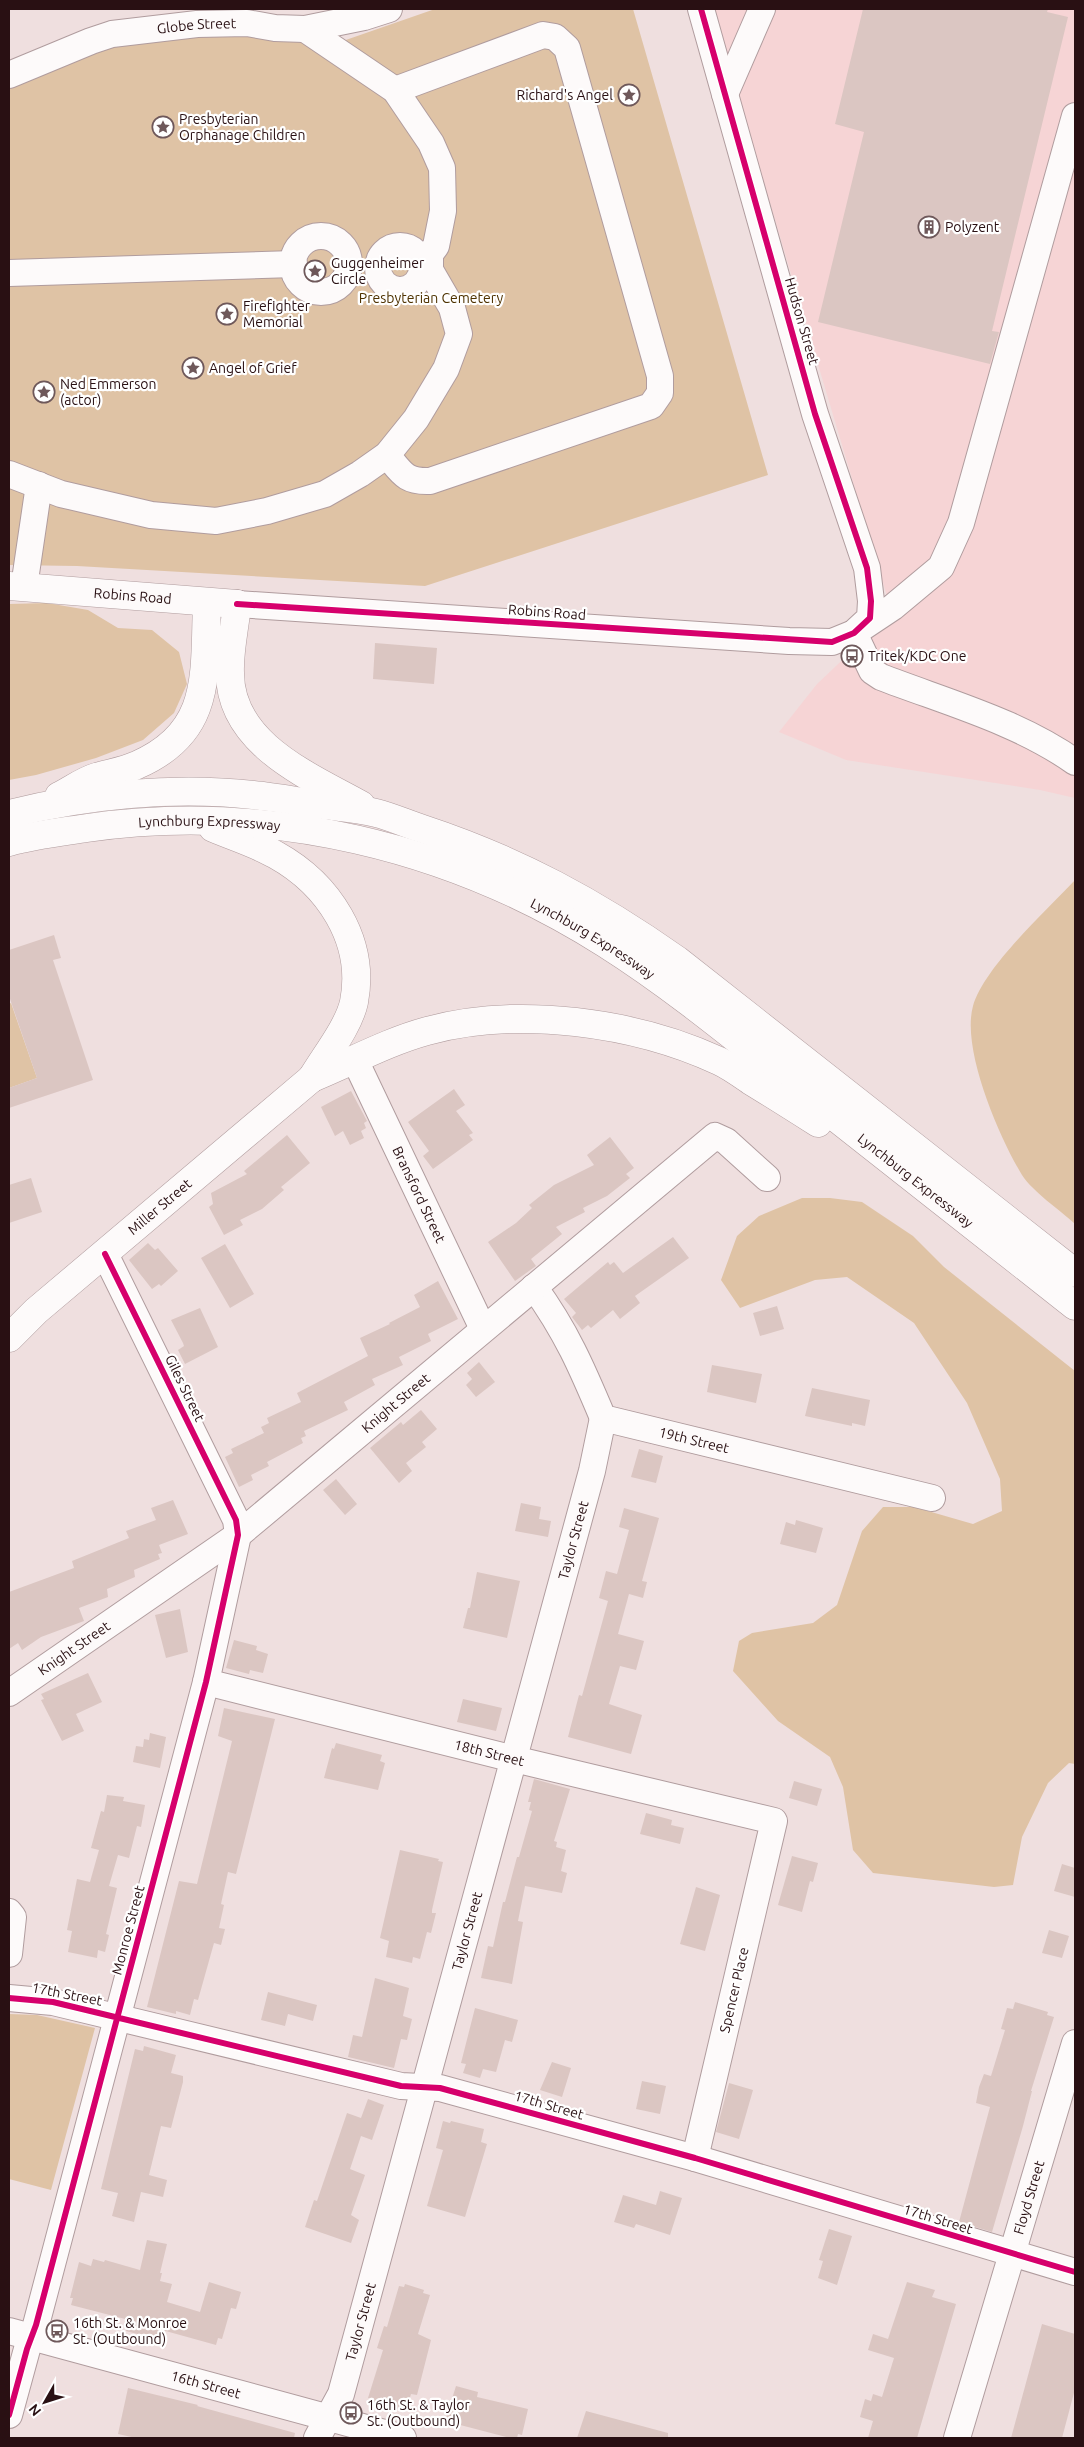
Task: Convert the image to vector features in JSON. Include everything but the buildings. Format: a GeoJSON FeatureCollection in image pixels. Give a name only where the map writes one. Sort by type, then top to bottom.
{"type":"FeatureCollection","features":[{"type":"Feature","properties":{"kind":"main road","name":"Robins Road"},"geometry":{"type":"LineString","coordinates":[[16,587],[237,604]]}},
{"type":"Feature","properties":{"kind":"main road"},"geometry":{"type":"LineString","coordinates":[[38,806],[95,778],[135,766],[160,753],[180,736],[193,717],[204,684],[207,603]]}},
{"type":"Feature","properties":{"kind":"main road"},"geometry":{"type":"LineString","coordinates":[[237,604],[230,673],[236,706],[249,730],[272,752],[304,773],[376,813]]}},
{"type":"Feature","properties":{"kind":"main road","name":"Lynchburg Expressway"},"geometry":{"type":"LineString","coordinates":[[9,814],[38,806],[103,797],[177,792],[252,794],[376,813],[447,837],[516,865],[567,889],[622,922],[677,960],[1075,1273]]}},
{"type":"Feature","properties":{"kind":"main road"},"geometry":{"type":"LineString","coordinates":[[194,820],[276,854],[309,877],[334,906],[350,939],[357,970],[354,1003],[348,1018],[312,1078]]}},
{"type":"Feature","properties":{"kind":"main road","name":"Lynchburg Expressway"},"geometry":{"type":"LineString","coordinates":[[9,842],[128,822],[194,820],[316,830],[379,844],[426,858],[492,883],[556,914],[607,944],[681,996],[1075,1306]]}},
{"type":"Feature","properties":{"kind":"main road"},"geometry":{"type":"LineString","coordinates":[[312,1078],[383,1046],[429,1031],[475,1023],[527,1019],[574,1021],[646,1035],[720,1061],[940,1200]]}},
{"type":"Feature","properties":{"kind":"main road","name":"Miller Street"},"geometry":{"type":"LineString","coordinates":[[9,1338],[36,1311],[312,1078]]}},
{"type":"Feature","properties":{"kind":"street","name":"Globe Street"},"geometry":{"type":"LineString","coordinates":[[9,75],[91,40],[112,34],[197,24],[247,23],[274,28],[305,29],[364,17],[389,9]]}},
{"type":"Feature","properties":{"kind":"street","name":"Hudson Street"},"geometry":{"type":"LineString","coordinates":[[701,9],[815,414],[868,568],[871,601],[870,618],[854,633]]}},
{"type":"Feature","properties":{"kind":"street"},"geometry":{"type":"LineString","coordinates":[[725,94],[762,9]]}},
{"type":"Feature","properties":{"kind":"street"},"geometry":{"type":"LineString","coordinates":[[9,474],[61,494],[152,515],[216,521],[267,511],[325,494],[360,474],[387,455],[416,419],[446,369],[459,334],[452,308],[425,266],[406,246],[396,246],[351,266],[331,290],[313,291],[298,281],[294,273],[294,255],[306,240],[314,237],[333,239],[351,266],[397,290],[407,290],[415,285],[425,266],[430,254],[436,246],[443,211],[442,168],[430,143],[395,90],[305,29]]}},
{"type":"Feature","properties":{"kind":"street"},"geometry":{"type":"LineString","coordinates":[[387,455],[403,475],[414,482],[430,481],[651,406],[660,393],[660,376],[567,48],[555,37],[543,35],[395,90]]}},
{"type":"Feature","properties":{"kind":"street"},"geometry":{"type":"LineString","coordinates":[[1075,116],[961,523],[941,567],[893,607],[854,633],[872,671],[881,677],[1005,724],[1075,762]]}},
{"type":"Feature","properties":{"kind":"street"},"geometry":{"type":"LineString","coordinates":[[384,284],[379,276],[378,266],[380,257],[387,250]]}},
{"type":"Feature","properties":{"kind":"street"},"geometry":{"type":"LineString","coordinates":[[9,273],[294,264]]}},
{"type":"Feature","properties":{"kind":"street"},"geometry":{"type":"LineString","coordinates":[[16,587],[39,485]]}},
{"type":"Feature","properties":{"kind":"street","name":"Robins Road"},"geometry":{"type":"LineString","coordinates":[[237,604],[789,641],[832,642],[854,633]]}},
{"type":"Feature","properties":{"kind":"street","name":"Bransford Street"},"geometry":{"type":"LineString","coordinates":[[355,1060],[483,1329]]}},
{"type":"Feature","properties":{"kind":"street","name":"Knight Street"},"geometry":{"type":"LineString","coordinates":[[9,1693],[238,1535],[715,1136],[726,1141],[767,1178]]}},
{"type":"Feature","properties":{"kind":"street","name":"Giles Street"},"geometry":{"type":"LineString","coordinates":[[105,1254],[236,1520],[238,1535]]}},
{"type":"Feature","properties":{"kind":"street"},"geometry":{"type":"LineString","coordinates":[[534,1287],[559,1321],[580,1362],[603,1418]]}},
{"type":"Feature","properties":{"kind":"street","name":"19th Street"},"geometry":{"type":"LineString","coordinates":[[603,1418],[932,1498]]}},
{"type":"Feature","properties":{"kind":"street","name":"Taylor Street"},"geometry":{"type":"LineString","coordinates":[[322,2428],[341,2394],[592,1471],[603,1418]]}},
{"type":"Feature","properties":{"kind":"street","name":"Monroe Street"},"geometry":{"type":"LineString","coordinates":[[9,2415],[20,2334],[118,2017],[206,1682],[238,1535]]}},
{"type":"Feature","properties":{"kind":"street","name":"18th Street"},"geometry":{"type":"LineString","coordinates":[[206,1682],[514,1760],[774,1821]]}},
{"type":"Feature","properties":{"kind":"street","name":"Spencer Place"},"geometry":{"type":"LineString","coordinates":[[695,2158],[774,1821]]}},
{"type":"Feature","properties":{"kind":"street"},"geometry":{"type":"LineString","coordinates":[[9,1912],[12,1917],[9,1954]]}},
{"type":"Feature","properties":{"kind":"street","name":"17th Street"},"geometry":{"type":"LineString","coordinates":[[9,1998],[53,2002],[401,2086],[440,2088],[695,2158],[1075,2272]]}},
{"type":"Feature","properties":{"kind":"street","name":"Floyd Street"},"geometry":{"type":"LineString","coordinates":[[957,2438],[1075,2042]]}},
{"type":"Feature","properties":{"kind":"street","name":"16th Street"},"geometry":{"type":"LineString","coordinates":[[20,2334],[322,2428],[403,2438]]}},
{"type":"Feature","properties":{"kind":"shaded area"},"geometry":{"type":"Polygon","coordinates":[[[715,9],[1075,9],[1075,798],[1040,790],[846,760],[779,732],[817,684],[892,613],[742,109],[715,9]]]}},
{"type":"Feature","properties":{"kind":"green space","name":"Presbyterian Cemetery"},"geometry":{"type":"Polygon","coordinates":[[[435,9],[633,9],[768,475],[425,586],[77,566],[9,565],[9,82],[109,42],[195,26],[284,35],[317,50],[435,9]]]}},
{"type":"Feature","properties":{"kind":"green space"},"geometry":{"type":"Polygon","coordinates":[[[47,603],[88,610],[118,628],[152,630],[179,652],[187,684],[174,713],[143,740],[96,758],[36,775],[9,780],[9,604],[47,603]]]}},
{"type":"Feature","properties":{"kind":"green space"},"geometry":{"type":"Polygon","coordinates":[[[1075,880],[1075,1224],[1033,1188],[1022,1175],[1013,1159],[984,1092],[972,1045],[971,1024],[973,1006],[989,974],[1017,940],[1075,880]]]}},
{"type":"Feature","properties":{"kind":"green space"},"geometry":{"type":"Polygon","coordinates":[[[11,1003],[37,1078],[9,1088],[9,1004],[11,1003]]]}},
{"type":"Feature","properties":{"kind":"green space"},"geometry":{"type":"Polygon","coordinates":[[[802,1198],[830,1198],[862,1202],[913,1236],[944,1267],[1075,1371],[1075,1764],[1069,1763],[1048,1783],[1022,1837],[1013,1885],[994,1887],[873,1873],[853,1850],[843,1787],[830,1757],[778,1721],[733,1671],[739,1641],[752,1633],[813,1623],[837,1605],[862,1531],[883,1507],[914,1507],[973,1524],[1002,1511],[1000,1479],[967,1403],[914,1323],[847,1277],[815,1280],[740,1308],[721,1280],[737,1236],[759,1216],[802,1198]]]}},
{"type":"Feature","properties":{"kind":"green space"},"geometry":{"type":"Polygon","coordinates":[[[9,2014],[37,2015],[95,2028],[51,2190],[9,2179],[9,2014]]]}},
{"type":"Feature","properties":{"kind":"cycle path"},"geometry":{"type":"LineString","coordinates":[[237,604],[832,642],[854,633],[870,618],[871,601],[867,568],[815,414],[701,9]]}},
{"type":"Feature","properties":{"kind":"cycle path"},"geometry":{"type":"LineString","coordinates":[[9,2415],[27,2349],[36,2325],[206,1682],[238,1535],[236,1520],[105,1254]]}},
{"type":"Feature","properties":{"kind":"cycle path"},"geometry":{"type":"LineString","coordinates":[[9,1998],[53,2002],[401,2086],[440,2088],[695,2158],[1075,2272]]}},
{"type":"Feature","properties":{"kind":"place","name":"Richard's Angel"},"geometry":{"type":"Point","coordinates":[629,95]}},
{"type":"Feature","properties":{"kind":"place","name":"Presbyterian Orphanage Children"},"geometry":{"type":"Point","coordinates":[163,127]}},
{"type":"Feature","properties":{"kind":"place","name":"Polyzent"},"geometry":{"type":"Point","coordinates":[929,227]}},
{"type":"Feature","properties":{"kind":"place","name":"Guggenheimer Circle"},"geometry":{"type":"Point","coordinates":[315,271]}},
{"type":"Feature","properties":{"kind":"place","name":"Firefighter Memorial"},"geometry":{"type":"Point","coordinates":[227,314]}},
{"type":"Feature","properties":{"kind":"place","name":"Angel of Grief"},"geometry":{"type":"Point","coordinates":[193,368]}},
{"type":"Feature","properties":{"kind":"place","name":"Ned Emmerson (actor)"},"geometry":{"type":"Point","coordinates":[44,392]}},
{"type":"Feature","properties":{"kind":"place","name":"Tritek/KDC One"},"geometry":{"type":"Point","coordinates":[852,656]}},
{"type":"Feature","properties":{"kind":"place","name":"16th St. & Monroe St. (Outbound)"},"geometry":{"type":"Point","coordinates":[57,2331]}},
{"type":"Feature","properties":{"kind":"place","name":"16th St. & Taylor St. (Outbound)"},"geometry":{"type":"Point","coordinates":[351,2413]}}]}
